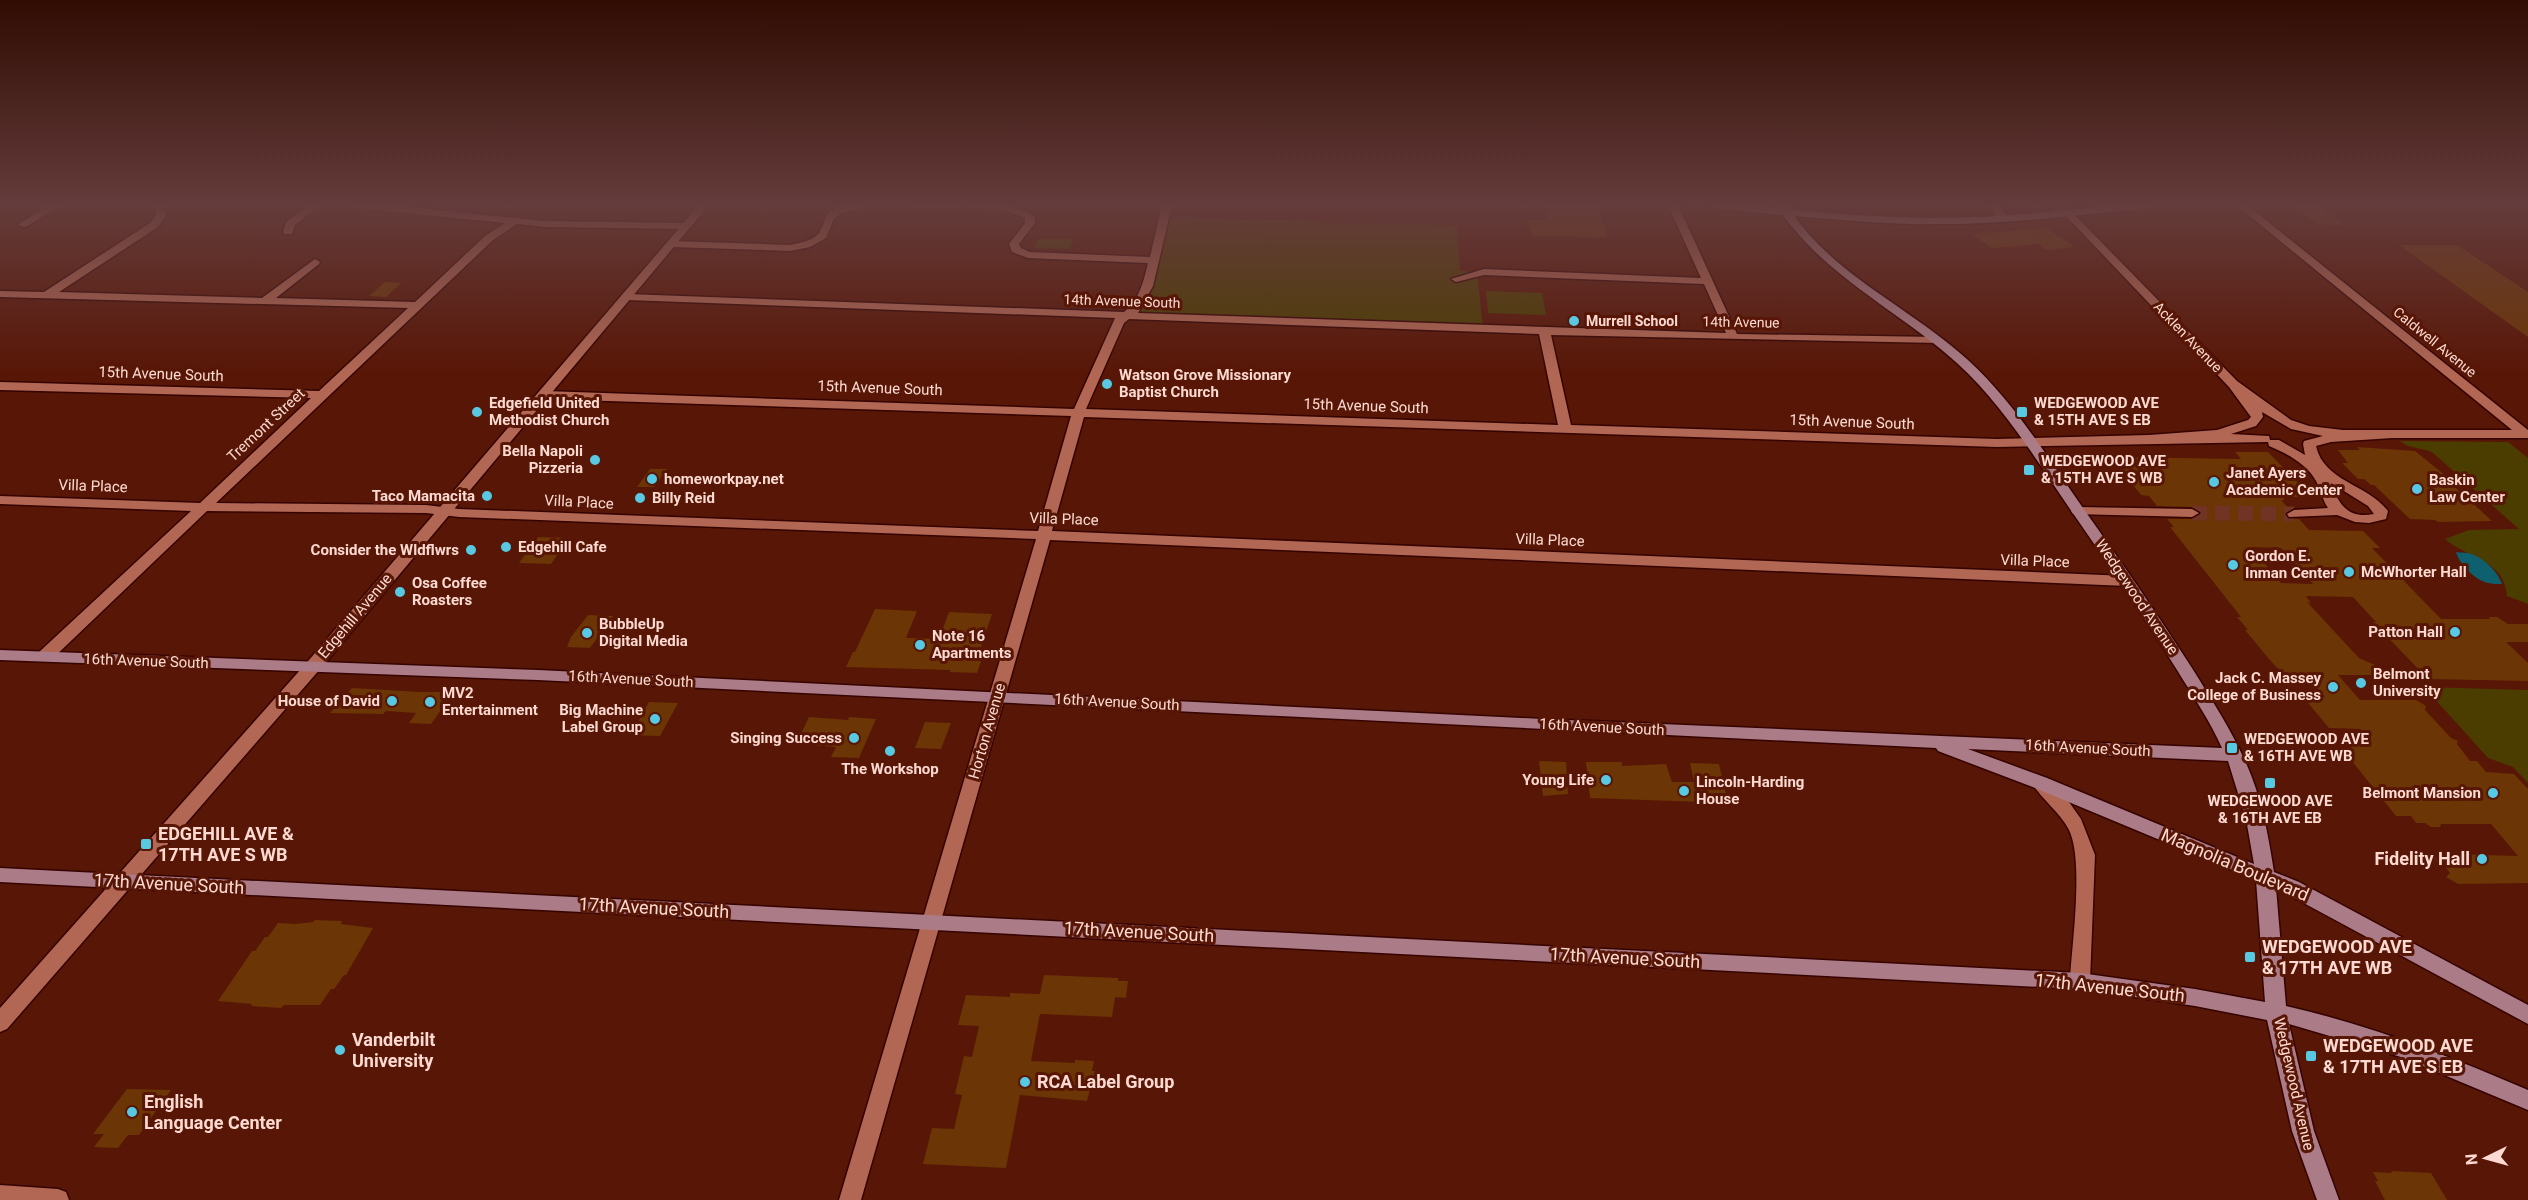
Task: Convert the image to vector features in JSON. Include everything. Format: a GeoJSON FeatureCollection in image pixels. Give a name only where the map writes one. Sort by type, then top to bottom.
{"type":"FeatureCollection","features":[{"type":"Feature","properties":{"kind":"main road","name":"Wedgewood Avenue"},"geometry":{"type":"LineString","coordinates":[[1830,261],[1938,340],[1989,388],[2127,581],[2214,715],[2247,789],[2256,820],[2263,851],[2276,1012],[2299,1118],[2310,1156],[2328,1200]]}},
{"type":"Feature","properties":{"kind":"main road","name":"16th Avenue South"},"geometry":{"type":"LineString","coordinates":[[0,655],[313,666],[998,696],[1554,725],[2233,755]]}},
{"type":"Feature","properties":{"kind":"main road","name":"Magnolia Boulevard"},"geometry":{"type":"LineString","coordinates":[[1930,741],[2041,783],[2292,887],[2528,1015]]}},
{"type":"Feature","properties":{"kind":"main road","name":"17th Avenue South"},"geometry":{"type":"LineString","coordinates":[[0,875],[2080,981],[2166,992],[2276,1012]]}},
{"type":"Feature","properties":{"kind":"main road"},"geometry":{"type":"LineString","coordinates":[[2276,1012],[2383,1041],[2442,1062],[2528,1100]]}},
{"type":"Feature","properties":{"kind":"street"},"geometry":{"type":"LineString","coordinates":[[46,295],[98,261]]}},
{"type":"Feature","properties":{"kind":"street","name":"Tremont Street"},"geometry":{"type":"LineString","coordinates":[[44,657],[465,261]]}},
{"type":"Feature","properties":{"kind":"street","name":"Edgehill Avenue"},"geometry":{"type":"LineString","coordinates":[[0,1023],[313,666],[658,261]]}},
{"type":"Feature","properties":{"kind":"street","name":"Horton Avenue"},"geometry":{"type":"LineString","coordinates":[[850,1200],[1079,411],[1119,321],[1134,310],[1148,286],[1154,261]]}},
{"type":"Feature","properties":{"kind":"street"},"geometry":{"type":"LineString","coordinates":[[1698,261],[1733,337]]}},
{"type":"Feature","properties":{"kind":"street","name":"Acklen Avenue"},"geometry":{"type":"LineString","coordinates":[[2114,261],[2233,384],[2255,411],[2257,417],[2253,422],[2252,430],[2269,441]]}},
{"type":"Feature","properties":{"kind":"street","name":"Caldwell Avenue"},"geometry":{"type":"LineString","coordinates":[[2311,261],[2527,434]]}},
{"type":"Feature","properties":{"kind":"street"},"geometry":{"type":"LineString","coordinates":[[265,301],[315,262]]}},
{"type":"Feature","properties":{"kind":"street"},"geometry":{"type":"LineString","coordinates":[[1456,279],[1484,272],[1707,281]]}},
{"type":"Feature","properties":{"kind":"street"},"geometry":{"type":"LineString","coordinates":[[0,294],[419,305]]}},
{"type":"Feature","properties":{"kind":"street","name":"14th Avenue South"},"geometry":{"type":"LineString","coordinates":[[627,297],[1544,331]]}},
{"type":"Feature","properties":{"kind":"street"},"geometry":{"type":"LineString","coordinates":[[1544,331],[1565,429]]}},
{"type":"Feature","properties":{"kind":"street","name":"14th Avenue"},"geometry":{"type":"LineString","coordinates":[[1544,331],[1938,340]]}},
{"type":"Feature","properties":{"kind":"street","name":"Acklen Avenue"},"geometry":{"type":"LineString","coordinates":[[2233,384],[2264,408],[2295,425]]}},
{"type":"Feature","properties":{"kind":"street","name":"15th Avenue South"},"geometry":{"type":"LineString","coordinates":[[0,386],[322,395]]}},
{"type":"Feature","properties":{"kind":"street","name":"15th Avenue South"},"geometry":{"type":"LineString","coordinates":[[545,395],[2030,443],[2218,434],[2253,422],[2273,419],[2295,425]]}},
{"type":"Feature","properties":{"kind":"street"},"geometry":{"type":"LineString","coordinates":[[2295,425],[2325,432],[2527,434]]}},
{"type":"Feature","properties":{"kind":"street"},"geometry":{"type":"LineString","coordinates":[[2269,441],[2289,450],[2310,465],[2324,482],[2335,506],[2353,517],[2379,518],[2377,506],[2330,476],[2312,457],[2309,444],[2311,440],[2295,425]]}},
{"type":"Feature","properties":{"kind":"street"},"geometry":{"type":"LineString","coordinates":[[2309,444],[2330,438],[2392,434]]}},
{"type":"Feature","properties":{"kind":"street","name":"15th Avenue South"},"geometry":{"type":"LineString","coordinates":[[2149,439],[2183,441],[2245,437],[2292,447],[2309,444]]}},
{"type":"Feature","properties":{"kind":"street"},"geometry":{"type":"LineString","coordinates":[[2335,506],[2334,496],[2345,494],[2377,506]]}},
{"type":"Feature","properties":{"kind":"street","name":"Villa Place"},"geometry":{"type":"LineString","coordinates":[[0,500],[205,507],[426,508],[444,511],[693,524],[1043,535],[2127,581]]}},
{"type":"Feature","properties":{"kind":"street"},"geometry":{"type":"LineString","coordinates":[[2294,514],[2335,506]]}},
{"type":"Feature","properties":{"kind":"street"},"geometry":{"type":"LineString","coordinates":[[2078,511],[2192,513]]}},
{"type":"Feature","properties":{"kind":"street"},"geometry":{"type":"LineString","coordinates":[[2041,783],[2071,815],[2086,855],[2080,981]]}},
{"type":"Feature","properties":{"kind":"street"},"geometry":{"type":"LineString","coordinates":[[0,1196],[58,1200]]}},
{"type":"Feature","properties":{"kind":"shaded area"},"geometry":{"type":"Polygon","coordinates":[[[1154,261],[1459,261],[1460,271],[1477,272],[1483,329],[1126,316],[1148,286],[1154,261]]]}},
{"type":"Feature","properties":{"kind":"shaded area"},"geometry":{"type":"Polygon","coordinates":[[[1486,291],[1542,293],[1546,315],[1488,313],[1486,291]]]}},
{"type":"Feature","properties":{"kind":"shaded area"},"geometry":{"type":"Polygon","coordinates":[[[2400,441],[2508,442],[2528,458],[2528,604],[2507,596],[2505,584],[2492,567],[2445,539],[2469,530],[2519,529],[2433,453],[2400,441]]]}},
{"type":"Feature","properties":{"kind":"shaded area"},"geometry":{"type":"Polygon","coordinates":[[[2424,687],[2528,690],[2528,783],[2513,767],[2488,758],[2424,687]]]}},
{"type":"Feature","properties":{"kind":"water"},"geometry":{"type":"Polygon","coordinates":[[[2456,552],[2469,553],[2481,559],[2494,570],[2502,584],[2488,583],[2478,579],[2464,567],[2456,552]]]}},
{"type":"Feature","properties":{"kind":"building"},"geometry":{"type":"Polygon","coordinates":[[[2421,261],[2481,261],[2528,292],[2528,337],[2421,261]]]}},
{"type":"Feature","properties":{"kind":"building"},"geometry":{"type":"Polygon","coordinates":[[[385,282],[401,283],[386,297],[369,296],[385,282]]]}},
{"type":"Feature","properties":{"kind":"building","name":"Baskin Law Center"},"geometry":{"type":"Polygon","coordinates":[[[2357,447],[2415,451],[2451,480],[2446,479],[2492,521],[2438,522],[2410,519],[2374,485],[2364,479],[2358,479],[2342,463],[2348,463],[2338,450],[2360,450],[2357,447]]]}},
{"type":"Feature","properties":{"kind":"building"},"geometry":{"type":"Polygon","coordinates":[[[2235,452],[2268,452],[2312,497],[2282,497],[2285,500],[2281,500],[2290,510],[2285,513],[2287,518],[2299,519],[2309,530],[2363,531],[2380,548],[2372,548],[2441,619],[2497,617],[2508,624],[2528,624],[2528,642],[2506,642],[2528,663],[2528,681],[2428,679],[2373,622],[2376,622],[2353,597],[2306,596],[2311,603],[2307,602],[2359,658],[2398,675],[2338,675],[2360,700],[2416,700],[2426,706],[2425,710],[2451,738],[2458,741],[2457,744],[2470,761],[2477,761],[2486,772],[2514,774],[2528,789],[2528,883],[2458,884],[2446,877],[2450,873],[2442,863],[2417,853],[2518,856],[2491,824],[2441,824],[2440,827],[2431,827],[2425,823],[2416,823],[2411,816],[2396,816],[2347,755],[2361,729],[2329,728],[2303,697],[2325,697],[2306,674],[2283,674],[2269,659],[2245,630],[2248,630],[2237,617],[2241,617],[2170,527],[2174,527],[2167,519],[2192,519],[2201,512],[2192,507],[2157,506],[2149,496],[2141,495],[2120,469],[2130,469],[2120,457],[2241,459],[2235,452]],[[2251,547],[2281,583],[2313,584],[2281,548],[2251,547]]]}},
{"type":"Feature","properties":{"kind":"building","name":"homeworkpay.net"},"geometry":{"type":"Polygon","coordinates":[[[650,469],[667,469],[654,487],[637,487],[650,469]]]}},
{"type":"Feature","properties":{"kind":"building"},"geometry":{"type":"Polygon","coordinates":[[[538,537],[569,538],[551,564],[519,563],[538,537]]]}},
{"type":"Feature","properties":{"kind":"building","name":"Note 16 Apartments"},"geometry":{"type":"Polygon","coordinates":[[[875,609],[917,611],[906,638],[939,639],[949,612],[992,614],[979,653],[984,653],[977,673],[846,667],[875,609]]]}},
{"type":"Feature","properties":{"kind":"building","name":"BubbleUp Digital Media"},"geometry":{"type":"Polygon","coordinates":[[[588,615],[613,616],[590,648],[567,647],[571,637],[588,615]]]}},
{"type":"Feature","properties":{"kind":"building"},"geometry":{"type":"Polygon","coordinates":[[[352,688],[454,692],[431,724],[409,723],[416,713],[386,711],[383,714],[330,713],[352,688]]]}},
{"type":"Feature","properties":{"kind":"building","name":"Big Machine Label Group"},"geometry":{"type":"Polygon","coordinates":[[[649,702],[678,703],[660,736],[631,735],[649,702]]]}},
{"type":"Feature","properties":{"kind":"building"},"geometry":{"type":"Polygon","coordinates":[[[809,717],[848,720],[849,717],[876,719],[859,758],[831,757],[836,747],[796,744],[809,717]]]}},
{"type":"Feature","properties":{"kind":"building"},"geometry":{"type":"Polygon","coordinates":[[[925,722],[951,723],[941,749],[915,748],[925,722]]]}},
{"type":"Feature","properties":{"kind":"building"},"geometry":{"type":"Polygon","coordinates":[[[1539,761],[1566,762],[1568,794],[1543,796],[1539,761]]]}},
{"type":"Feature","properties":{"kind":"building"},"geometry":{"type":"Polygon","coordinates":[[[1586,762],[1622,762],[1622,766],[1666,764],[1672,782],[1694,782],[1690,763],[1719,764],[1728,803],[1590,798],[1586,762]]]}},
{"type":"Feature","properties":{"kind":"building"},"geometry":{"type":"Polygon","coordinates":[[[315,920],[342,921],[341,924],[373,928],[346,975],[334,989],[331,989],[320,1005],[284,1005],[281,1008],[218,1001],[252,951],[255,951],[265,937],[268,937],[278,923],[295,924],[315,920]]]}},
{"type":"Feature","properties":{"kind":"building","name":"RCA Label Group"},"geometry":{"type":"Polygon","coordinates":[[[1044,975],[1118,978],[1118,981],[1128,981],[1126,998],[1115,997],[1112,1017],[1040,1014],[1031,1061],[1075,1063],[1075,1060],[1094,1061],[1092,1071],[1095,1071],[1087,1101],[1020,1095],[1006,1168],[923,1164],[932,1128],[954,1129],[962,1095],[955,1094],[964,1056],[972,1057],[979,1026],[958,1025],[966,995],[1010,997],[1010,993],[1040,994],[1044,975]]]}},
{"type":"Feature","properties":{"kind":"building","name":"English Language Center"},"geometry":{"type":"Polygon","coordinates":[[[127,1089],[171,1090],[139,1135],[128,1135],[118,1148],[94,1147],[104,1134],[93,1134],[127,1089]]]}},
{"type":"Feature","properties":{"kind":"building"},"geometry":{"type":"Polygon","coordinates":[[[2391,1171],[2431,1173],[2447,1200],[2385,1200],[2373,1172],[2392,1173],[2391,1171]]]}},
{"type":"Feature","properties":{"kind":"tunnel"},"geometry":{"type":"LineString","coordinates":[[2192,513],[2294,514]]}},
{"type":"Feature","properties":{"kind":"place","name":"Murrell School"},"geometry":{"type":"Point","coordinates":[1574,321]}},
{"type":"Feature","properties":{"kind":"place","name":"Watson Grove Missionary Baptist Church"},"geometry":{"type":"Point","coordinates":[1107,384]}},
{"type":"Feature","properties":{"kind":"place","name":"Edgefield United Methodist Church"},"geometry":{"type":"Point","coordinates":[477,412]}},
{"type":"Feature","properties":{"kind":"place","name":"WEDGEWOOD AVE & 15TH AVE S EB"},"geometry":{"type":"Point","coordinates":[2022,412]}},
{"type":"Feature","properties":{"kind":"place","name":"Bella Napoli Pizzeria"},"geometry":{"type":"Point","coordinates":[595,460]}},
{"type":"Feature","properties":{"kind":"place","name":"WEDGEWOOD AVE & 15TH AVE S WB"},"geometry":{"type":"Point","coordinates":[2029,470]}},
{"type":"Feature","properties":{"kind":"place","name":"homeworkpay.net"},"geometry":{"type":"Point","coordinates":[652,479]}},
{"type":"Feature","properties":{"kind":"place","name":"Janet Ayers Academic Center"},"geometry":{"type":"Point","coordinates":[2214,482]}},
{"type":"Feature","properties":{"kind":"place","name":"Baskin Law Center"},"geometry":{"type":"Point","coordinates":[2417,489]}},
{"type":"Feature","properties":{"kind":"place","name":"Taco Mamacita"},"geometry":{"type":"Point","coordinates":[487,496]}},
{"type":"Feature","properties":{"kind":"place","name":"Billy Reid"},"geometry":{"type":"Point","coordinates":[640,498]}},
{"type":"Feature","properties":{"kind":"place","name":"Edgehill Cafe"},"geometry":{"type":"Point","coordinates":[506,547]}},
{"type":"Feature","properties":{"kind":"place","name":"Consider the Wldflwrs"},"geometry":{"type":"Point","coordinates":[471,550]}},
{"type":"Feature","properties":{"kind":"place","name":"Gordon E. Inman Center"},"geometry":{"type":"Point","coordinates":[2233,565]}},
{"type":"Feature","properties":{"kind":"place","name":"McWhorter Hall"},"geometry":{"type":"Point","coordinates":[2349,572]}},
{"type":"Feature","properties":{"kind":"place","name":"Osa Coffee Roasters"},"geometry":{"type":"Point","coordinates":[400,592]}},
{"type":"Feature","properties":{"kind":"place","name":"Patton Hall"},"geometry":{"type":"Point","coordinates":[2455,632]}},
{"type":"Feature","properties":{"kind":"place","name":"BubbleUp Digital Media"},"geometry":{"type":"Point","coordinates":[587,633]}},
{"type":"Feature","properties":{"kind":"place","name":"Note 16 Apartments"},"geometry":{"type":"Point","coordinates":[920,645]}},
{"type":"Feature","properties":{"kind":"place","name":"Belmont University"},"geometry":{"type":"Point","coordinates":[2361,683]}},
{"type":"Feature","properties":{"kind":"place","name":"Jack C. Massey College of Business"},"geometry":{"type":"Point","coordinates":[2333,687]}},
{"type":"Feature","properties":{"kind":"place","name":"House of David"},"geometry":{"type":"Point","coordinates":[392,701]}},
{"type":"Feature","properties":{"kind":"place","name":"MV2 Entertainment"},"geometry":{"type":"Point","coordinates":[430,702]}},
{"type":"Feature","properties":{"kind":"place","name":"Big Machine Label Group"},"geometry":{"type":"Point","coordinates":[655,719]}},
{"type":"Feature","properties":{"kind":"place","name":"Singing Success"},"geometry":{"type":"Point","coordinates":[854,738]}},
{"type":"Feature","properties":{"kind":"place","name":"WEDGEWOOD AVE & 16TH AVE WB"},"geometry":{"type":"Point","coordinates":[2232,748]}},
{"type":"Feature","properties":{"kind":"place","name":"The Workshop"},"geometry":{"type":"Point","coordinates":[890,751]}},
{"type":"Feature","properties":{"kind":"place","name":"Young Life"},"geometry":{"type":"Point","coordinates":[1606,780]}},
{"type":"Feature","properties":{"kind":"place","name":"WEDGEWOOD AVE & 16TH AVE EB"},"geometry":{"type":"Point","coordinates":[2270,783]}},
{"type":"Feature","properties":{"kind":"place","name":"Lincoln-Harding House"},"geometry":{"type":"Point","coordinates":[1684,791]}},
{"type":"Feature","properties":{"kind":"place","name":"Belmont Mansion"},"geometry":{"type":"Point","coordinates":[2493,793]}},
{"type":"Feature","properties":{"kind":"place","name":"EDGEHILL AVE & 17TH AVE S WB"},"geometry":{"type":"Point","coordinates":[146,844]}},
{"type":"Feature","properties":{"kind":"place","name":"Fidelity Hall"},"geometry":{"type":"Point","coordinates":[2482,859]}},
{"type":"Feature","properties":{"kind":"place","name":"WEDGEWOOD AVE & 17TH AVE WB"},"geometry":{"type":"Point","coordinates":[2250,957]}},
{"type":"Feature","properties":{"kind":"place","name":"Vanderbilt University"},"geometry":{"type":"Point","coordinates":[340,1050]}},
{"type":"Feature","properties":{"kind":"place","name":"WEDGEWOOD AVE & 17TH AVE S EB"},"geometry":{"type":"Point","coordinates":[2311,1056]}},
{"type":"Feature","properties":{"kind":"place","name":"RCA Label Group"},"geometry":{"type":"Point","coordinates":[1025,1082]}},
{"type":"Feature","properties":{"kind":"place","name":"English Language Center"},"geometry":{"type":"Point","coordinates":[132,1112]}}]}
